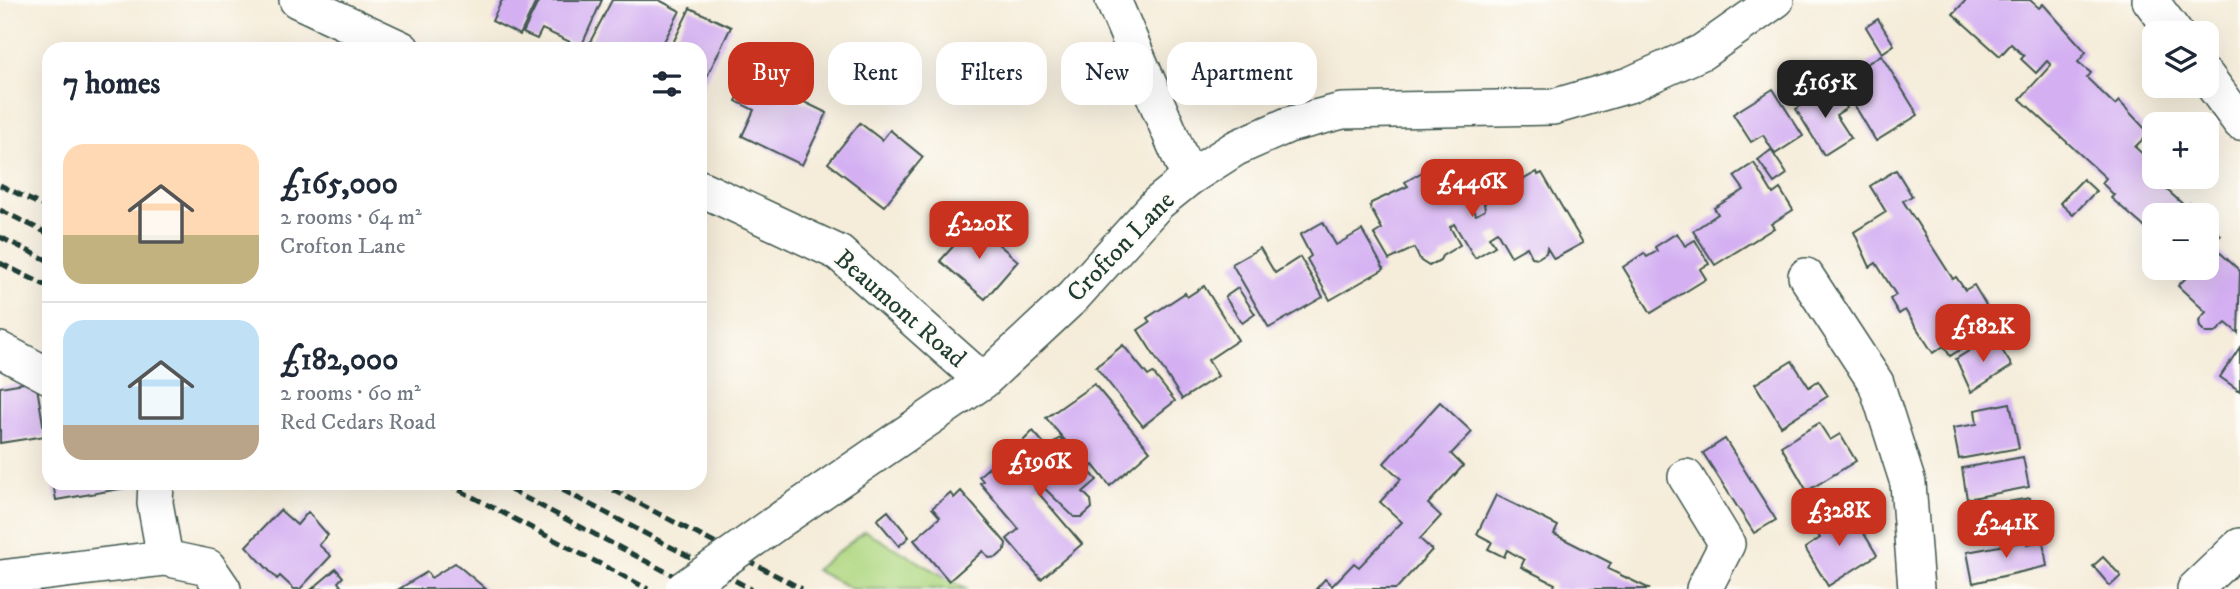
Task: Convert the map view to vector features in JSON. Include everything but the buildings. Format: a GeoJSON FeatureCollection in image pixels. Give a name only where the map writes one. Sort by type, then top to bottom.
{"type":"FeatureCollection","features":[{"type":"Feature","properties":{"kind":"street"},"geometry":{"type":"LineString","coordinates":[[297,0],[387,42]]}},
{"type":"Feature","properties":{"kind":"street"},"geometry":{"type":"LineString","coordinates":[[1113,0],[1189,178]]}},
{"type":"Feature","properties":{"kind":"street","name":"Crofton Lane"},"geometry":{"type":"LineString","coordinates":[[683,589],[983,381],[1073,297],[1158,203],[1189,178],[1237,148],[1289,125],[1342,111],[1553,107],[1629,85],[1702,52],[1776,0]]}},
{"type":"Feature","properties":{"kind":"street"},"geometry":{"type":"LineString","coordinates":[[2150,0],[2166,21]]}},
{"type":"Feature","properties":{"kind":"street"},"geometry":{"type":"LineString","coordinates":[[2219,93],[2240,122]]}},
{"type":"Feature","properties":{"kind":"street","name":"Beaumont Road"},"geometry":{"type":"LineString","coordinates":[[707,191],[839,253],[983,381]]}},
{"type":"Feature","properties":{"kind":"street"},"geometry":{"type":"LineString","coordinates":[[1806,276],[1876,383],[1908,483],[1916,589]]}},
{"type":"Feature","properties":{"kind":"street"},"geometry":{"type":"LineString","coordinates":[[0,350],[42,372]]}},
{"type":"Feature","properties":{"kind":"street"},"geometry":{"type":"LineString","coordinates":[[1686,477],[1727,544],[1704,589]]}},
{"type":"Feature","properties":{"kind":"street"},"geometry":{"type":"LineString","coordinates":[[156,490],[155,503],[164,558]]}},
{"type":"Feature","properties":{"kind":"street"},"geometry":{"type":"LineString","coordinates":[[2195,589],[2240,546]]}},
{"type":"Feature","properties":{"kind":"street"},"geometry":{"type":"LineString","coordinates":[[0,578],[164,558],[208,567],[223,589]]}},
{"type":"Feature","properties":{"kind":"green space"},"geometry":{"type":"Polygon","coordinates":[[[865,531],[966,589],[852,589],[815,570],[865,531]]]}},
{"type":"Feature","properties":{"kind":"railway"},"geometry":{"type":"LineString","coordinates":[[0,185],[42,206]]}},
{"type":"Feature","properties":{"kind":"railway"},"geometry":{"type":"LineString","coordinates":[[0,210],[42,231]]}},
{"type":"Feature","properties":{"kind":"railway"},"geometry":{"type":"LineString","coordinates":[[0,237],[42,258]]}},
{"type":"Feature","properties":{"kind":"railway"},"geometry":{"type":"LineString","coordinates":[[0,263],[42,284]]}},
{"type":"Feature","properties":{"kind":"railway"},"geometry":{"type":"LineString","coordinates":[[459,490],[648,589]]}},
{"type":"Feature","properties":{"kind":"railway"},"geometry":{"type":"LineString","coordinates":[[510,490],[699,589]]}},
{"type":"Feature","properties":{"kind":"railway"},"geometry":{"type":"LineString","coordinates":[[562,490],[751,589]]}},
{"type":"Feature","properties":{"kind":"railway"},"geometry":{"type":"LineString","coordinates":[[613,490],[802,589]]}}]}
